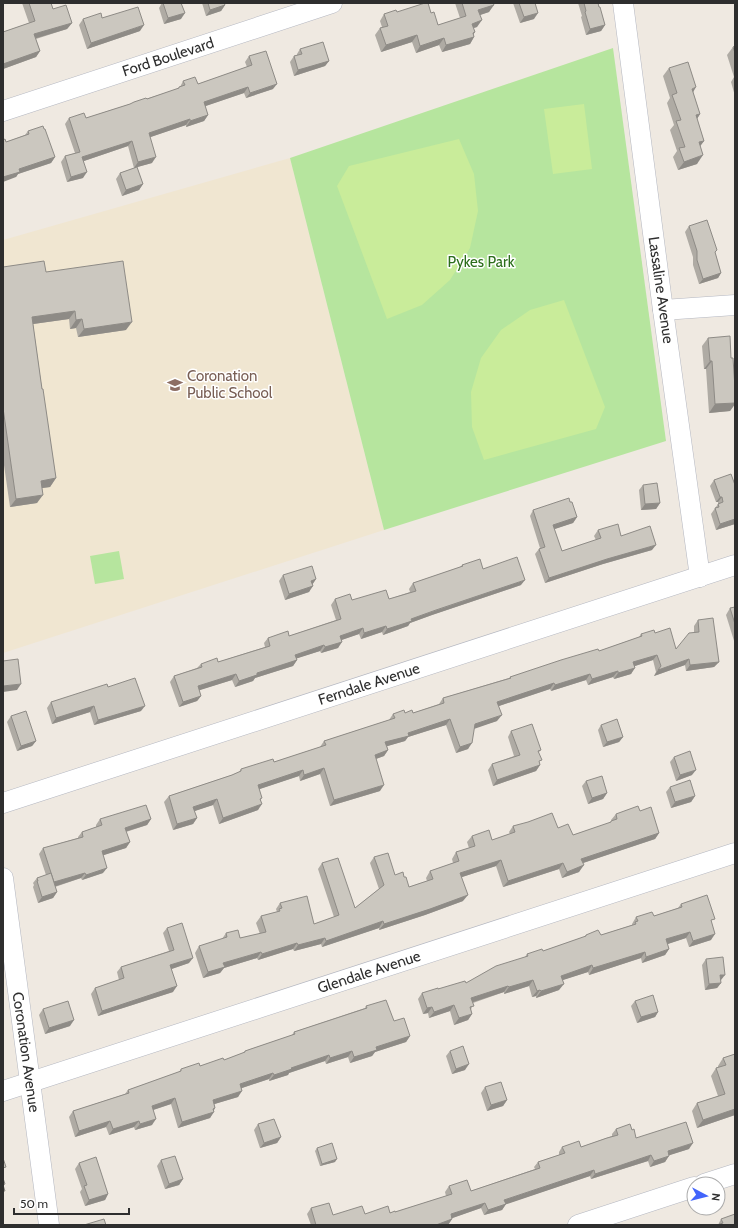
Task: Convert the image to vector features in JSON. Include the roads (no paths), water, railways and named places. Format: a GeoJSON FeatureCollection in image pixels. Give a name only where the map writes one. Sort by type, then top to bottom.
{"type":"FeatureCollection","features":[{"type":"Feature","properties":{"kind":"street","name":"Ford Boulevard"},"geometry":{"type":"LineString","coordinates":[[3,111],[332,3]]}},
{"type":"Feature","properties":{"kind":"street","name":"Lassaline Avenue"},"geometry":{"type":"LineString","coordinates":[[623,3],[700,577]]}},
{"type":"Feature","properties":{"kind":"street"},"geometry":{"type":"LineString","coordinates":[[663,310],[735,305]]}},
{"type":"Feature","properties":{"kind":"street","name":"Ferndale Avenue"},"geometry":{"type":"LineString","coordinates":[[3,803],[735,565]]}},
{"type":"Feature","properties":{"kind":"street","name":"Glendale Avenue"},"geometry":{"type":"LineString","coordinates":[[3,1091],[735,853]]}},
{"type":"Feature","properties":{"kind":"street","name":"Coronation Avenue"},"geometry":{"type":"LineString","coordinates":[[3,878],[49,1225]]}},
{"type":"Feature","properties":{"kind":"street"},"geometry":{"type":"LineString","coordinates":[[578,1225],[686,1190]]}},
{"type":"Feature","properties":{"kind":"place","name":"Coronation Public School"},"geometry":{"type":"Point","coordinates":[175,385]}},
{"type":"Feature","properties":{"kind":"park label","name":"Pykes Park"},"geometry":{"type":"Point","coordinates":[481,262]}}]}
